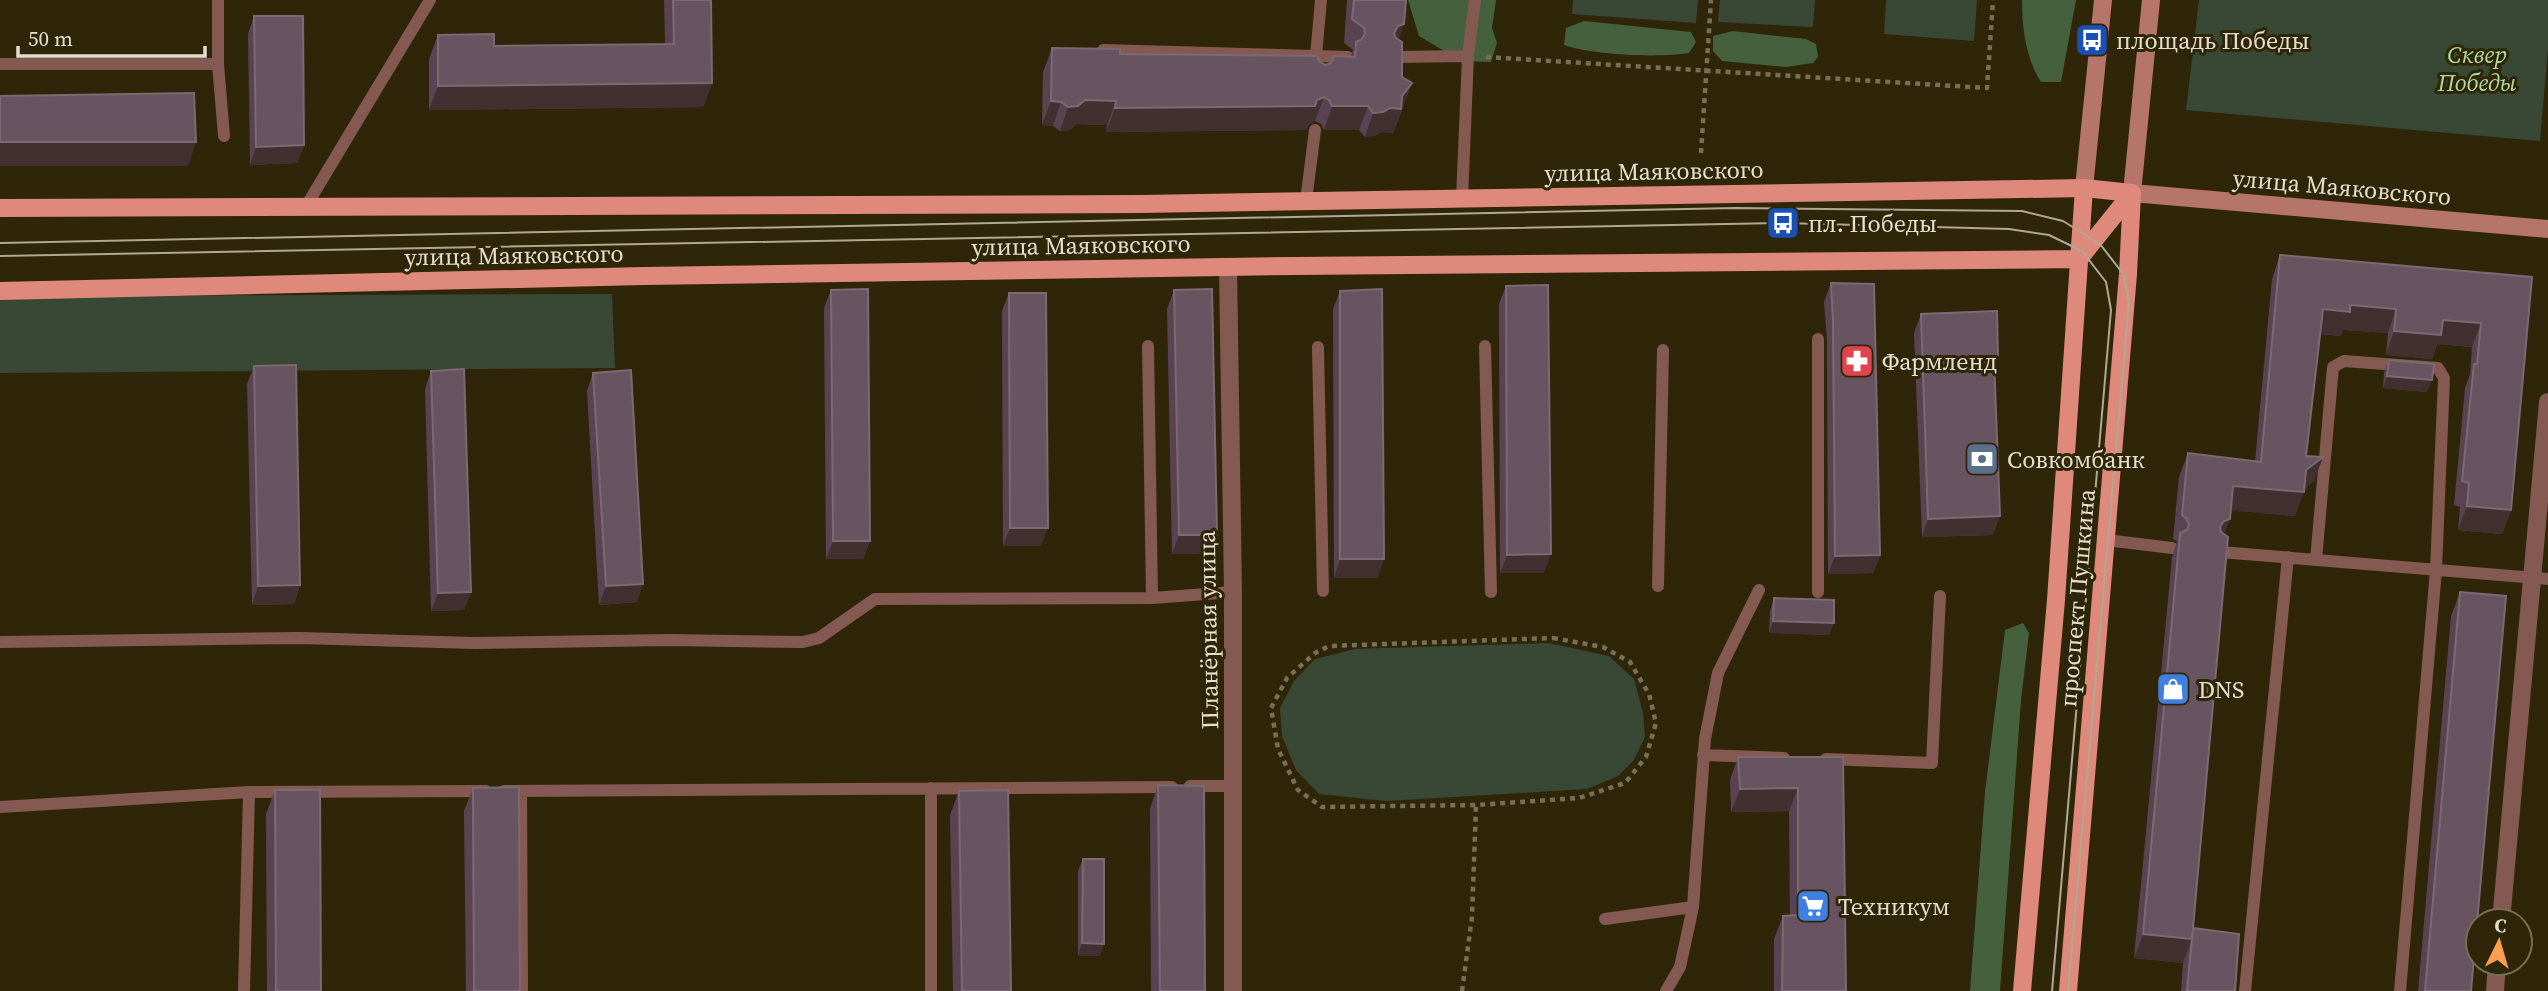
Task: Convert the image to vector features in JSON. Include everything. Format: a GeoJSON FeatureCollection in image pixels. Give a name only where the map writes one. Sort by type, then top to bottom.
{"type":"FeatureCollection","features":[{"type":"Feature","properties":{"kind":"main road","name":"улица Маяковского"},"geometry":{"type":"LineString","coordinates":[[0,208],[1140,204],[2084,188],[2132,193]]}},
{"type":"Feature","properties":{"kind":"main road","name":"проспект Пушкина"},"geometry":{"type":"LineString","coordinates":[[2022,991],[2056,600],[2084,188]]}},
{"type":"Feature","properties":{"kind":"main road","name":"проспект Пушкина"},"geometry":{"type":"LineString","coordinates":[[2068,991],[2128,274],[2132,193]]}},
{"type":"Feature","properties":{"kind":"main road"},"geometry":{"type":"LineString","coordinates":[[2078,259],[2132,193]]}},
{"type":"Feature","properties":{"kind":"main road","name":"улица Маяковского"},"geometry":{"type":"LineString","coordinates":[[0,291],[658,276],[2078,259]]}},
{"type":"Feature","properties":{"kind":"street","name":"проспект Пушкина"},"geometry":{"type":"LineString","coordinates":[[2084,188],[2103,0]]}},
{"type":"Feature","properties":{"kind":"street","name":"проспект Пушкина"},"geometry":{"type":"LineString","coordinates":[[2132,193],[2151,0]]}},
{"type":"Feature","properties":{"kind":"street","name":"улица Маяковского"},"geometry":{"type":"LineString","coordinates":[[2132,193],[2548,229]]}},
{"type":"Feature","properties":{"kind":"street","name":"Планёрная улица"},"geometry":{"type":"LineString","coordinates":[[1228,268],[1233,592],[1233,991]]}},
{"type":"Feature","properties":{"kind":"street"},"geometry":{"type":"LineString","coordinates":[[2503,907],[2540,579],[2548,402]]}},
{"type":"Feature","properties":{"kind":"lane"},"geometry":{"type":"LineString","coordinates":[[218,0],[218,64],[224,136]]}},
{"type":"Feature","properties":{"kind":"lane"},"geometry":{"type":"LineString","coordinates":[[305,208],[430,0]]}},
{"type":"Feature","properties":{"kind":"lane"},"geometry":{"type":"LineString","coordinates":[[1317,80],[1316,56],[1321,0]]}},
{"type":"Feature","properties":{"kind":"lane"},"geometry":{"type":"LineString","coordinates":[[1462,199],[1468,56],[1475,0]]}},
{"type":"Feature","properties":{"kind":"lane"},"geometry":{"type":"LineString","coordinates":[[1093,50],[1348,57]]}},
{"type":"Feature","properties":{"kind":"lane"},"geometry":{"type":"LineString","coordinates":[[1394,58],[1468,56]]}},
{"type":"Feature","properties":{"kind":"lane"},"geometry":{"type":"LineString","coordinates":[[0,64],[218,64]]}},
{"type":"Feature","properties":{"kind":"lane"},"geometry":{"type":"LineString","coordinates":[[1306,201],[1315,130]]}},
{"type":"Feature","properties":{"kind":"lane"},"geometry":{"type":"LineString","coordinates":[[1818,339],[1818,592]]}},
{"type":"Feature","properties":{"kind":"lane"},"geometry":{"type":"LineString","coordinates":[[1148,346],[1152,598]]}},
{"type":"Feature","properties":{"kind":"lane"},"geometry":{"type":"LineString","coordinates":[[1485,346],[1491,593]]}},
{"type":"Feature","properties":{"kind":"lane"},"geometry":{"type":"LineString","coordinates":[[1318,347],[1323,591]]}},
{"type":"Feature","properties":{"kind":"lane"},"geometry":{"type":"LineString","coordinates":[[1658,586],[1663,350]]}},
{"type":"Feature","properties":{"kind":"lane"},"geometry":{"type":"LineString","coordinates":[[2316,559],[2333,367],[2344,361],[2434,367],[2442,371],[2444,378],[2436,570],[2400,991]]}},
{"type":"Feature","properties":{"kind":"lane"},"geometry":{"type":"LineString","coordinates":[[2106,540],[2172,548]]}},
{"type":"Feature","properties":{"kind":"lane"},"geometry":{"type":"LineString","coordinates":[[2220,552],[2540,579]]}},
{"type":"Feature","properties":{"kind":"lane"},"geometry":{"type":"LineString","coordinates":[[2245,991],[2288,557]]}},
{"type":"Feature","properties":{"kind":"lane"},"geometry":{"type":"LineString","coordinates":[[1665,991],[1680,967],[1693,907],[1703,755],[1718,673],[1759,590]]}},
{"type":"Feature","properties":{"kind":"lane"},"geometry":{"type":"LineString","coordinates":[[0,642],[300,638],[474,643],[669,640],[803,642],[819,638],[867,602],[883,598],[1152,598],[1233,592]]}},
{"type":"Feature","properties":{"kind":"lane"},"geometry":{"type":"LineString","coordinates":[[1703,755],[1932,763],[1940,596]]}},
{"type":"Feature","properties":{"kind":"lane"},"geometry":{"type":"LineString","coordinates":[[0,807],[249,792],[1234,786]]}},
{"type":"Feature","properties":{"kind":"lane"},"geometry":{"type":"LineString","coordinates":[[931,788],[931,991]]}},
{"type":"Feature","properties":{"kind":"lane"},"geometry":{"type":"LineString","coordinates":[[521,790],[522,991]]}},
{"type":"Feature","properties":{"kind":"lane"},"geometry":{"type":"LineString","coordinates":[[244,991],[249,792]]}},
{"type":"Feature","properties":{"kind":"lane"},"geometry":{"type":"LineString","coordinates":[[1605,919],[1693,907]]}},
{"type":"Feature","properties":{"kind":"path"},"geometry":{"type":"LineString","coordinates":[[1701,153],[1711,0]]}},
{"type":"Feature","properties":{"kind":"path"},"geometry":{"type":"LineString","coordinates":[[1468,56],[1987,88],[1993,0]]}},
{"type":"Feature","properties":{"kind":"path"},"geometry":{"type":"LineString","coordinates":[[1553,638],[1603,647],[1630,662],[1649,694],[1656,723],[1646,757],[1625,783],[1579,798],[1476,805],[1322,807],[1298,790],[1278,749],[1271,708],[1287,678],[1315,653],[1329,646],[1553,638]]}},
{"type":"Feature","properties":{"kind":"path"},"geometry":{"type":"LineString","coordinates":[[1462,991],[1472,917],[1476,805]]}},
{"type":"Feature","properties":{"kind":"green space"},"geometry":{"type":"Polygon","coordinates":[[[1408,0],[1496,0],[1492,28],[1497,43],[1491,62],[1461,61],[1419,36],[1408,0]]]}},
{"type":"Feature","properties":{"kind":"green space"},"geometry":{"type":"Polygon","coordinates":[[[1573,0],[1698,0],[1696,23],[1572,14],[1573,0]]]}},
{"type":"Feature","properties":{"kind":"green space"},"geometry":{"type":"Polygon","coordinates":[[[1720,0],[1815,0],[1813,27],[1718,22],[1720,0]]]}},
{"type":"Feature","properties":{"kind":"green space"},"geometry":{"type":"Polygon","coordinates":[[[1886,0],[1977,0],[1974,41],[1884,34],[1886,0]]]}},
{"type":"Feature","properties":{"kind":"green space"},"geometry":{"type":"Polygon","coordinates":[[[2022,0],[2076,0],[2061,82],[2041,82],[2036,73],[2026,43],[2022,0]]]}},
{"type":"Feature","properties":{"kind":"green space","name":"Сквер Победы"},"geometry":{"type":"Polygon","coordinates":[[[2199,0],[2548,0],[2548,48],[2540,141],[2186,110],[2199,0]]]}},
{"type":"Feature","properties":{"kind":"green space"},"geometry":{"type":"Polygon","coordinates":[[[1584,21],[1691,32],[1696,42],[1689,53],[1660,55],[1626,55],[1564,45],[1566,28],[1584,21]]]}},
{"type":"Feature","properties":{"kind":"green space"},"geometry":{"type":"Polygon","coordinates":[[[1733,31],[1806,39],[1816,44],[1818,57],[1813,63],[1786,67],[1722,61],[1713,51],[1713,36],[1733,31]]]}},
{"type":"Feature","properties":{"kind":"green space"},"geometry":{"type":"Polygon","coordinates":[[[612,294],[615,368],[0,373],[0,296],[612,294]]]}},
{"type":"Feature","properties":{"kind":"green space"},"geometry":{"type":"Polygon","coordinates":[[[2023,623],[2029,633],[2021,700],[2000,991],[1970,991],[1985,792],[2005,630],[2023,623]]]}},
{"type":"Feature","properties":{"kind":"green space"},"geometry":{"type":"Polygon","coordinates":[[[1549,643],[1609,656],[1634,679],[1643,713],[1645,737],[1634,760],[1618,776],[1587,789],[1386,801],[1319,794],[1296,770],[1282,736],[1280,708],[1294,681],[1315,659],[1355,649],[1549,643]]]}},
{"type":"Feature","properties":{"kind":"building"},"geometry":{"type":"Polygon","coordinates":[[[673,0],[711,0],[712,83],[438,86],[438,35],[494,34],[494,46],[674,44],[673,0]]]}},
{"type":"Feature","properties":{"kind":"building"},"geometry":{"type":"Polygon","coordinates":[[[1354,0],[1406,0],[1404,24],[1398,26],[1394,33],[1402,42],[1402,77],[1412,83],[1402,96],[1401,109],[1390,108],[1373,113],[1368,106],[1332,106],[1324,97],[1317,100],[1315,106],[1115,108],[1116,101],[1085,100],[1078,106],[1068,107],[1061,102],[1051,101],[1052,48],[1120,49],[1120,54],[1317,56],[1325,65],[1331,63],[1334,56],[1355,57],[1356,42],[1365,34],[1364,28],[1352,19],[1354,0]]]}},
{"type":"Feature","properties":{"kind":"building"},"geometry":{"type":"Polygon","coordinates":[[[254,16],[303,16],[304,145],[256,147],[254,16]]]}},
{"type":"Feature","properties":{"kind":"building"},"geometry":{"type":"Polygon","coordinates":[[[194,93],[196,142],[0,142],[0,96],[194,93]]]}},
{"type":"Feature","properties":{"kind":"building"},"geometry":{"type":"Polygon","coordinates":[[[2280,255],[2532,277],[2511,510],[2467,506],[2469,483],[2462,481],[2481,323],[2443,320],[2441,335],[2394,331],[2396,309],[2350,305],[2350,312],[2323,309],[2306,456],[2323,457],[2306,470],[2304,492],[2233,486],[2230,519],[2224,521],[2220,527],[2221,532],[2228,537],[2192,939],[2143,934],[2180,533],[2187,530],[2189,524],[2182,515],[2188,453],[2261,462],[2280,255]]]}},
{"type":"Feature","properties":{"kind":"building"},"geometry":{"type":"Polygon","coordinates":[[[1831,283],[1874,284],[1880,555],[1835,556],[1831,283]]]}},
{"type":"Feature","properties":{"kind":"building"},"geometry":{"type":"Polygon","coordinates":[[[1548,285],[1551,554],[1507,555],[1506,286],[1548,285]]]}},
{"type":"Feature","properties":{"kind":"building"},"geometry":{"type":"Polygon","coordinates":[[[868,289],[870,541],[833,541],[831,290],[868,289]]]}},
{"type":"Feature","properties":{"kind":"building"},"geometry":{"type":"Polygon","coordinates":[[[1212,289],[1217,535],[1179,535],[1174,290],[1212,289]]]}},
{"type":"Feature","properties":{"kind":"building"},"geometry":{"type":"Polygon","coordinates":[[[1382,289],[1384,559],[1340,559],[1340,291],[1382,289]]]}},
{"type":"Feature","properties":{"kind":"building"},"geometry":{"type":"Polygon","coordinates":[[[1009,293],[1046,293],[1048,528],[1010,528],[1009,293]]]}},
{"type":"Feature","properties":{"kind":"building"},"geometry":{"type":"Polygon","coordinates":[[[1997,311],[1998,359],[1994,360],[2000,516],[1928,519],[1921,314],[1997,311]]]}},
{"type":"Feature","properties":{"kind":"building"},"geometry":{"type":"Polygon","coordinates":[[[2389,360],[2434,364],[2432,380],[2387,376],[2389,360]]]}},
{"type":"Feature","properties":{"kind":"building"},"geometry":{"type":"Polygon","coordinates":[[[296,365],[300,585],[258,586],[254,366],[296,365]]]}},
{"type":"Feature","properties":{"kind":"building"},"geometry":{"type":"Polygon","coordinates":[[[464,369],[471,592],[438,593],[431,371],[464,369]]]}},
{"type":"Feature","properties":{"kind":"building"},"geometry":{"type":"Polygon","coordinates":[[[631,370],[643,584],[606,586],[593,373],[631,370]]]}},
{"type":"Feature","properties":{"kind":"building"},"geometry":{"type":"Polygon","coordinates":[[[2460,592],[2506,596],[2478,907],[2464,907],[2464,977],[2472,977],[2471,991],[2425,991],[2460,592]]]}},
{"type":"Feature","properties":{"kind":"building"},"geometry":{"type":"Polygon","coordinates":[[[1774,598],[1834,600],[1834,623],[1773,621],[1774,598]]]}},
{"type":"Feature","properties":{"kind":"building","name":"Техникум"},"geometry":{"type":"Polygon","coordinates":[[[1738,757],[1843,757],[1846,991],[1782,991],[1783,916],[1798,915],[1798,788],[1740,789],[1738,757]]]}},
{"type":"Feature","properties":{"kind":"building"},"geometry":{"type":"Polygon","coordinates":[[[1158,785],[1204,786],[1205,991],[1160,991],[1158,785]]]}},
{"type":"Feature","properties":{"kind":"building"},"geometry":{"type":"Polygon","coordinates":[[[519,787],[520,991],[474,991],[473,788],[519,787]]]}},
{"type":"Feature","properties":{"kind":"building"},"geometry":{"type":"Polygon","coordinates":[[[275,790],[320,790],[321,991],[276,991],[275,790]]]}},
{"type":"Feature","properties":{"kind":"building"},"geometry":{"type":"Polygon","coordinates":[[[1008,790],[1011,991],[962,991],[959,791],[1008,790]]]}},
{"type":"Feature","properties":{"kind":"building"},"geometry":{"type":"Polygon","coordinates":[[[1083,859],[1104,859],[1104,944],[1082,943],[1083,859]]]}},
{"type":"Feature","properties":{"kind":"building"},"geometry":{"type":"Polygon","coordinates":[[[2193,928],[2239,934],[2235,991],[2187,991],[2193,928]]]}},
{"type":"Feature","properties":{"kind":"tram line"},"geometry":{"type":"LineString","coordinates":[[0,243],[1736,208],[2022,211],[2063,221],[2100,244],[2124,275],[2129,303],[2068,991]]}},
{"type":"Feature","properties":{"kind":"tram line"},"geometry":{"type":"LineString","coordinates":[[0,256],[1783,223],[2009,229],[2049,235],[2082,251],[2106,282],[2111,310],[2052,991]]}},
{"type":"Feature","properties":{"kind":"place","name":"площадь Победы"},"geometry":{"type":"Point","coordinates":[2092,40]}},
{"type":"Feature","properties":{"kind":"place","name":"пл. Победы"},"geometry":{"type":"Point","coordinates":[1783,223]}},
{"type":"Feature","properties":{"kind":"place","name":"Фармленд"},"geometry":{"type":"Point","coordinates":[1857,361]}},
{"type":"Feature","properties":{"kind":"place","name":"Совкомбанк"},"geometry":{"type":"Point","coordinates":[1982,459]}},
{"type":"Feature","properties":{"kind":"place","name":"DNS"},"geometry":{"type":"Point","coordinates":[2173,689]}},
{"type":"Feature","properties":{"kind":"place","name":"Техникум"},"geometry":{"type":"Point","coordinates":[1813,906]}}]}
